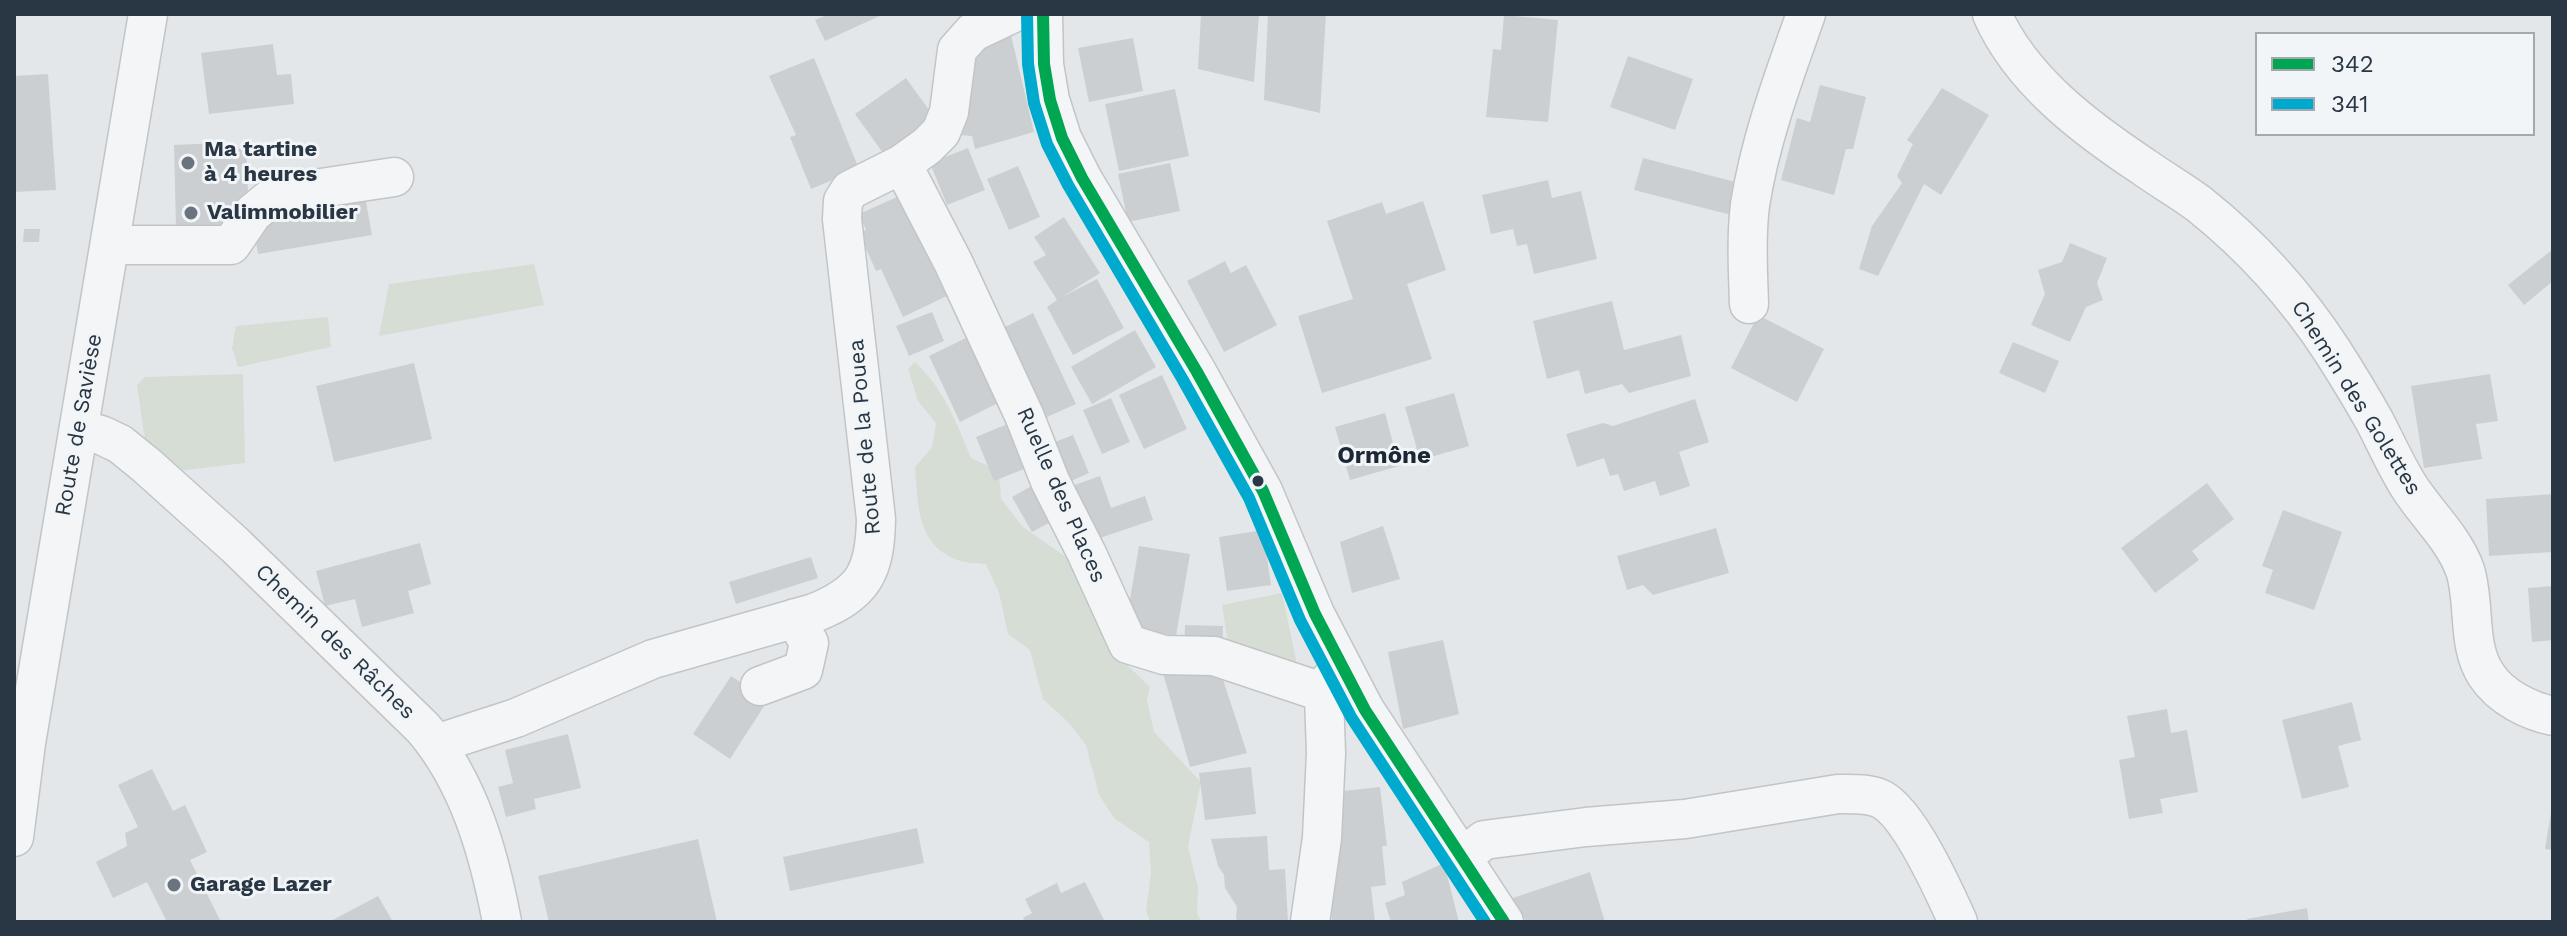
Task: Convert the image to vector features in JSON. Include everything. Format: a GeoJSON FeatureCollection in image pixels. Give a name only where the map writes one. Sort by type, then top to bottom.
{"type":"FeatureCollection","features":[{"type":"Feature","properties":{"kind":"street","name":"Route de Savièse"},"geometry":{"type":"LineString","coordinates":[[14,837],[26,743],[148,14]]}},
{"type":"Feature","properties":{"kind":"street","name":"Route de la Pouea"},"geometry":{"type":"LineString","coordinates":[[436,744],[516,718],[653,659],[840,602],[857,589],[873,558],[876,519],[842,219],[843,201],[850,190],[902,164],[941,132],[949,112],[957,50],[973,32],[1011,14]]}},
{"type":"Feature","properties":{"kind":"street"},"geometry":{"type":"LineString","coordinates":[[1043,14],[1046,81],[1062,138],[1113,233],[1197,372],[1263,491],[1315,614],[1334,682],[1326,753],[1322,838],[1310,922]]}},
{"type":"Feature","properties":{"kind":"street"},"geometry":{"type":"LineString","coordinates":[[1749,304],[1747,234],[1754,182],[1786,70],[1806,14]]}},
{"type":"Feature","properties":{"kind":"street","name":"Chemin des Golettes"},"geometry":{"type":"LineString","coordinates":[[1992,14],[2013,55],[2051,94],[2108,142],[2196,201],[2230,230],[2294,296],[2356,390],[2409,487],[2454,547],[2466,577],[2476,652],[2486,676],[2520,704],[2553,716]]}},
{"type":"Feature","properties":{"kind":"street","name":"Ruelle des Places"},"geometry":{"type":"LineString","coordinates":[[902,164],[953,262],[1024,415],[1050,481],[1128,644],[1164,655],[1214,656],[1334,682]]}},
{"type":"Feature","properties":{"kind":"street"},"geometry":{"type":"LineString","coordinates":[[110,245],[231,245],[253,213],[275,195],[394,177]]}},
{"type":"Feature","properties":{"kind":"street","name":"Chemin des Râches"},"geometry":{"type":"LineString","coordinates":[[79,429],[120,444],[146,465],[235,545],[436,744],[455,776],[480,831],[502,922]]}},
{"type":"Feature","properties":{"kind":"street"},"geometry":{"type":"LineString","coordinates":[[760,686],[803,670],[809,643],[795,618]]}},
{"type":"Feature","properties":{"kind":"street"},"geometry":{"type":"LineString","coordinates":[[1334,682],[1384,741],[1504,922]]}},
{"type":"Feature","properties":{"kind":"street"},"geometry":{"type":"LineString","coordinates":[[1463,857],[1484,840],[1685,819],[1838,794],[1863,794],[1881,799],[1896,810],[1958,922]]}},
{"type":"Feature","properties":{"kind":"shaded area"},"geometry":{"type":"Polygon","coordinates":[[[534,264],[544,305],[379,336],[389,284],[534,264]]]}},
{"type":"Feature","properties":{"kind":"shaded area"},"geometry":{"type":"Polygon","coordinates":[[[328,317],[331,347],[238,367],[232,348],[236,326],[328,317]]]}},
{"type":"Feature","properties":{"kind":"shaded area"},"geometry":{"type":"Polygon","coordinates":[[[915,362],[942,395],[971,458],[999,471],[1001,499],[1023,527],[1073,562],[1111,643],[1129,667],[1150,687],[1147,700],[1154,732],[1201,782],[1188,847],[1198,888],[1197,914],[1202,922],[1150,922],[1146,911],[1151,873],[1149,842],[1115,819],[1099,795],[1086,745],[1069,723],[1043,699],[1030,650],[1008,634],[999,593],[986,564],[955,559],[942,552],[926,532],[919,508],[915,467],[932,447],[936,423],[918,401],[908,369],[915,362]]]}},
{"type":"Feature","properties":{"kind":"shaded area"},"geometry":{"type":"Polygon","coordinates":[[[243,374],[245,463],[177,471],[145,440],[137,385],[145,377],[243,374]]]}},
{"type":"Feature","properties":{"kind":"shaded area"},"geometry":{"type":"Polygon","coordinates":[[[1282,593],[1297,664],[1229,650],[1222,605],[1282,593]]]}},
{"type":"Feature","properties":{"kind":"building"},"geometry":{"type":"Polygon","coordinates":[[[829,14],[884,14],[825,41],[815,20],[829,14]]]}},
{"type":"Feature","properties":{"kind":"building"},"geometry":{"type":"Polygon","coordinates":[[[1201,14],[1259,14],[1254,82],[1198,69],[1201,14]]]}},
{"type":"Feature","properties":{"kind":"building"},"geometry":{"type":"Polygon","coordinates":[[[1268,14],[1326,14],[1320,113],[1264,100],[1268,14]]]}},
{"type":"Feature","properties":{"kind":"building"},"geometry":{"type":"Polygon","coordinates":[[[1504,15],[1558,20],[1548,122],[1486,117],[1493,49],[1501,50],[1504,15]]]}},
{"type":"Feature","properties":{"kind":"building"},"geometry":{"type":"Polygon","coordinates":[[[1010,31],[1034,132],[975,149],[972,136],[960,135],[964,61],[1010,31]]]}},
{"type":"Feature","properties":{"kind":"building"},"geometry":{"type":"Polygon","coordinates":[[[1133,38],[1143,91],[1089,102],[1078,48],[1133,38]]]}},
{"type":"Feature","properties":{"kind":"building"},"geometry":{"type":"Polygon","coordinates":[[[273,44],[277,75],[291,74],[294,104],[209,114],[201,53],[273,44]]]}},
{"type":"Feature","properties":{"kind":"building"},"geometry":{"type":"Polygon","coordinates":[[[1628,56],[1693,79],[1675,130],[1610,107],[1628,56]]]}},
{"type":"Feature","properties":{"kind":"building"},"geometry":{"type":"Polygon","coordinates":[[[814,58],[859,169],[811,189],[790,137],[796,135],[769,76],[814,58]]]}},
{"type":"Feature","properties":{"kind":"building"},"geometry":{"type":"Polygon","coordinates":[[[48,74],[56,190],[14,192],[14,76],[48,74]]]}},
{"type":"Feature","properties":{"kind":"building"},"geometry":{"type":"Polygon","coordinates":[[[906,78],[934,117],[883,153],[855,114],[906,78]]]}},
{"type":"Feature","properties":{"kind":"building"},"geometry":{"type":"Polygon","coordinates":[[[1820,85],[1866,97],[1853,149],[1846,149],[1834,195],[1781,180],[1797,118],[1810,122],[1820,85]]]}},
{"type":"Feature","properties":{"kind":"building"},"geometry":{"type":"Polygon","coordinates":[[[1942,88],[1989,115],[1941,195],[1924,184],[1878,276],[1859,269],[1872,226],[1902,183],[1897,176],[1913,144],[1907,140],[1942,88]]]}},
{"type":"Feature","properties":{"kind":"building"},"geometry":{"type":"Polygon","coordinates":[[[1175,89],[1189,156],[1119,171],[1105,104],[1175,89]]]}},
{"type":"Feature","properties":{"kind":"building"},"geometry":{"type":"Polygon","coordinates":[[[217,143],[218,150],[246,148],[248,192],[221,225],[176,229],[174,145],[217,143]]]}},
{"type":"Feature","properties":{"kind":"building"},"geometry":{"type":"Polygon","coordinates":[[[968,148],[985,190],[947,205],[930,163],[968,148]]]}},
{"type":"Feature","properties":{"kind":"building"},"geometry":{"type":"Polygon","coordinates":[[[1643,158],[1743,184],[1735,216],[1634,190],[1643,158]]]}},
{"type":"Feature","properties":{"kind":"building"},"geometry":{"type":"Polygon","coordinates":[[[1170,163],[1180,211],[1128,222],[1118,174],[1170,163]]]}},
{"type":"Feature","properties":{"kind":"building"},"geometry":{"type":"Polygon","coordinates":[[[1018,166],[1040,217],[1009,230],[987,179],[1018,166]]]}},
{"type":"Feature","properties":{"kind":"building"},"geometry":{"type":"Polygon","coordinates":[[[1548,180],[1552,198],[1581,191],[1597,259],[1534,274],[1527,244],[1517,246],[1513,229],[1491,234],[1482,195],[1548,180]]]}},
{"type":"Feature","properties":{"kind":"building"},"geometry":{"type":"Polygon","coordinates":[[[364,191],[372,235],[258,254],[253,223],[277,219],[275,205],[364,191]]]}},
{"type":"Feature","properties":{"kind":"building"},"geometry":{"type":"Polygon","coordinates":[[[908,192],[955,292],[903,317],[881,269],[876,271],[859,233],[866,230],[859,214],[908,192]]]}},
{"type":"Feature","properties":{"kind":"building"},"geometry":{"type":"Polygon","coordinates":[[[1423,201],[1446,270],[1407,284],[1432,359],[1322,393],[1298,316],[1353,299],[1327,221],[1382,202],[1386,214],[1423,201]]]}},
{"type":"Feature","properties":{"kind":"building"},"geometry":{"type":"Polygon","coordinates":[[[1064,217],[1100,273],[1062,297],[1097,279],[1124,328],[1073,355],[1047,307],[1057,300],[1033,262],[1046,255],[1034,237],[1064,217]]]}},
{"type":"Feature","properties":{"kind":"building"},"geometry":{"type":"Polygon","coordinates":[[[24,229],[40,229],[39,242],[23,242],[24,229]]]}},
{"type":"Feature","properties":{"kind":"building"},"geometry":{"type":"Polygon","coordinates":[[[2070,243],[2107,258],[2097,283],[2103,300],[2086,307],[2070,342],[2031,325],[2045,294],[2038,270],[2062,262],[2070,243]]]}},
{"type":"Feature","properties":{"kind":"building"},"geometry":{"type":"Polygon","coordinates":[[[2553,249],[2553,281],[2524,305],[2508,285],[2553,249]]]}},
{"type":"Feature","properties":{"kind":"building"},"geometry":{"type":"Polygon","coordinates":[[[1225,261],[1231,273],[1246,265],[1277,325],[1224,352],[1187,281],[1225,261]]]}},
{"type":"Feature","properties":{"kind":"building"},"geometry":{"type":"Polygon","coordinates":[[[1612,301],[1624,350],[1681,335],[1691,376],[1629,393],[1622,384],[1585,394],[1579,370],[1547,379],[1533,321],[1612,301]]]}},
{"type":"Feature","properties":{"kind":"building"},"geometry":{"type":"Polygon","coordinates":[[[932,312],[944,341],[909,356],[896,326],[932,312]]]}},
{"type":"Feature","properties":{"kind":"building"},"geometry":{"type":"Polygon","coordinates":[[[1033,313],[1076,404],[1036,422],[995,332],[1033,313]]]}},
{"type":"Feature","properties":{"kind":"building"},"geometry":{"type":"Polygon","coordinates":[[[1758,315],[1824,349],[1797,402],[1731,368],[1758,315]]]}},
{"type":"Feature","properties":{"kind":"building"},"geometry":{"type":"Polygon","coordinates":[[[1135,330],[1156,367],[1092,404],[1071,367],[1135,330]]]}},
{"type":"Feature","properties":{"kind":"building"},"geometry":{"type":"Polygon","coordinates":[[[966,338],[998,403],[960,422],[929,356],[966,338]]]}},
{"type":"Feature","properties":{"kind":"building"},"geometry":{"type":"Polygon","coordinates":[[[2013,342],[2059,361],[2045,393],[1999,373],[2013,342]]]}},
{"type":"Feature","properties":{"kind":"building"},"geometry":{"type":"Polygon","coordinates":[[[414,363],[432,439],[334,462],[316,386],[414,363]]]}},
{"type":"Feature","properties":{"kind":"building"},"geometry":{"type":"Polygon","coordinates":[[[2490,374],[2498,421],[2476,424],[2482,459],[2424,468],[2411,386],[2490,374]]]}},
{"type":"Feature","properties":{"kind":"building"},"geometry":{"type":"Polygon","coordinates":[[[1162,375],[1187,429],[1144,449],[1119,395],[1162,375]]]}},
{"type":"Feature","properties":{"kind":"building"},"geometry":{"type":"Polygon","coordinates":[[[1454,393],[1469,446],[1420,460],[1405,407],[1454,393]]]}},
{"type":"Feature","properties":{"kind":"building"},"geometry":{"type":"Polygon","coordinates":[[[1111,398],[1130,442],[1102,454],[1083,410],[1111,398]]]}},
{"type":"Feature","properties":{"kind":"building"},"geometry":{"type":"Polygon","coordinates":[[[1695,399],[1709,442],[1679,452],[1690,486],[1660,496],[1655,481],[1624,491],[1618,474],[1610,476],[1604,458],[1577,467],[1566,434],[1603,423],[1613,426],[1695,399]]]}},
{"type":"Feature","properties":{"kind":"building"},"geometry":{"type":"Polygon","coordinates":[[[1385,413],[1399,466],[1350,480],[1335,427],[1385,413]]]}},
{"type":"Feature","properties":{"kind":"building"},"geometry":{"type":"Polygon","coordinates":[[[1022,418],[1039,463],[994,481],[976,437],[1022,418]]]}},
{"type":"Feature","properties":{"kind":"building"},"geometry":{"type":"Polygon","coordinates":[[[1073,435],[1089,473],[1060,486],[1055,442],[1073,435]]]}},
{"type":"Feature","properties":{"kind":"building"},"geometry":{"type":"Polygon","coordinates":[[[1100,476],[1111,508],[1145,496],[1153,520],[1085,543],[1066,488],[1100,476]]]}},
{"type":"Feature","properties":{"kind":"building"},"geometry":{"type":"Polygon","coordinates":[[[1044,479],[1064,515],[1032,532],[1012,497],[1044,479]]]}},
{"type":"Feature","properties":{"kind":"building"},"geometry":{"type":"Polygon","coordinates":[[[2207,483],[2234,519],[2192,551],[2199,560],[2155,593],[2121,548],[2207,483]]]}},
{"type":"Feature","properties":{"kind":"building"},"geometry":{"type":"Polygon","coordinates":[[[2553,494],[2553,552],[2489,556],[2486,499],[2553,494]]]}},
{"type":"Feature","properties":{"kind":"building"},"geometry":{"type":"Polygon","coordinates":[[[2283,510],[2342,532],[2314,610],[2265,593],[2273,570],[2262,566],[2283,510]]]}},
{"type":"Feature","properties":{"kind":"building"},"geometry":{"type":"Polygon","coordinates":[[[1383,526],[1400,579],[1352,593],[1340,542],[1383,526]]]}},
{"type":"Feature","properties":{"kind":"building"},"geometry":{"type":"Polygon","coordinates":[[[1716,528],[1729,573],[1653,595],[1643,585],[1627,590],[1617,556],[1716,528]]]}},
{"type":"Feature","properties":{"kind":"building"},"geometry":{"type":"Polygon","coordinates":[[[1263,530],[1271,585],[1227,591],[1219,537],[1263,530]]]}},
{"type":"Feature","properties":{"kind":"building"},"geometry":{"type":"Polygon","coordinates":[[[420,543],[431,584],[408,591],[414,613],[362,627],[355,599],[325,606],[316,571],[420,543]]]}},
{"type":"Feature","properties":{"kind":"building"},"geometry":{"type":"Polygon","coordinates":[[[1139,546],[1190,554],[1176,636],[1125,628],[1139,546]]]}},
{"type":"Feature","properties":{"kind":"building"},"geometry":{"type":"Polygon","coordinates":[[[811,557],[818,578],[736,604],[729,582],[811,557]]]}},
{"type":"Feature","properties":{"kind":"building"},"geometry":{"type":"Polygon","coordinates":[[[2553,586],[2553,640],[2532,642],[2528,588],[2553,586]]]}},
{"type":"Feature","properties":{"kind":"building"},"geometry":{"type":"Polygon","coordinates":[[[1185,625],[1223,626],[1222,652],[1184,651],[1185,625]]]}},
{"type":"Feature","properties":{"kind":"building"},"geometry":{"type":"Polygon","coordinates":[[[1443,640],[1459,714],[1403,729],[1388,652],[1443,640]]]}},
{"type":"Feature","properties":{"kind":"building"},"geometry":{"type":"Polygon","coordinates":[[[1216,658],[1247,753],[1190,767],[1163,673],[1216,658]]]}},
{"type":"Feature","properties":{"kind":"building"},"geometry":{"type":"Polygon","coordinates":[[[731,676],[768,700],[730,759],[693,734],[731,676]]]}},
{"type":"Feature","properties":{"kind":"building"},"geometry":{"type":"Polygon","coordinates":[[[2352,702],[2361,740],[2338,746],[2349,787],[2302,799],[2282,720],[2352,702]]]}},
{"type":"Feature","properties":{"kind":"building"},"geometry":{"type":"Polygon","coordinates":[[[2167,709],[2171,733],[2187,730],[2198,792],[2160,799],[2163,813],[2129,819],[2119,760],[2135,757],[2127,716],[2167,709]]]}},
{"type":"Feature","properties":{"kind":"building"},"geometry":{"type":"Polygon","coordinates":[[[568,734],[581,788],[534,799],[536,809],[506,817],[498,787],[513,783],[505,750],[568,734]]]}},
{"type":"Feature","properties":{"kind":"building"},"geometry":{"type":"Polygon","coordinates":[[[1251,767],[1256,814],[1205,820],[1199,773],[1251,767]]]}},
{"type":"Feature","properties":{"kind":"building"},"geometry":{"type":"Polygon","coordinates":[[[152,769],[173,811],[185,805],[207,852],[190,860],[221,922],[167,922],[147,882],[113,898],[96,862],[127,846],[125,833],[138,827],[118,785],[152,769]]]}},
{"type":"Feature","properties":{"kind":"building"},"geometry":{"type":"Polygon","coordinates":[[[1380,787],[1387,846],[1382,846],[1386,885],[1371,887],[1375,922],[1332,922],[1324,854],[1334,792],[1380,787]]]}},
{"type":"Feature","properties":{"kind":"building"},"geometry":{"type":"Polygon","coordinates":[[[2553,813],[2553,850],[2545,849],[2553,813]]]}},
{"type":"Feature","properties":{"kind":"building"},"geometry":{"type":"Polygon","coordinates":[[[917,828],[924,863],[790,891],[783,857],[917,828]]]}},
{"type":"Feature","properties":{"kind":"building"},"geometry":{"type":"Polygon","coordinates":[[[1267,836],[1269,870],[1285,869],[1288,922],[1241,922],[1236,919],[1237,907],[1225,888],[1224,875],[1218,866],[1211,839],[1267,836]]]}},
{"type":"Feature","properties":{"kind":"building"},"geometry":{"type":"Polygon","coordinates":[[[698,839],[717,922],[549,922],[538,876],[698,839]]]}},
{"type":"Feature","properties":{"kind":"building"},"geometry":{"type":"Polygon","coordinates":[[[1444,863],[1459,922],[1391,922],[1385,903],[1405,895],[1402,882],[1444,863]]]}},
{"type":"Feature","properties":{"kind":"building"},"geometry":{"type":"Polygon","coordinates":[[[1590,872],[1605,922],[1527,922],[1510,899],[1590,872]]]}},
{"type":"Feature","properties":{"kind":"building"},"geometry":{"type":"Polygon","coordinates":[[[1085,882],[1105,922],[1025,922],[1023,918],[1032,913],[1025,899],[1057,883],[1061,893],[1085,882]]]}},
{"type":"Feature","properties":{"kind":"building"},"geometry":{"type":"Polygon","coordinates":[[[378,896],[393,922],[329,922],[378,896]]]}},
{"type":"Feature","properties":{"kind":"building"},"geometry":{"type":"Polygon","coordinates":[[[2307,908],[2309,922],[2248,922],[2247,919],[2307,908]]]}},
{"type":"Feature","properties":{"kind":"transit line","name":"341"},"geometry":{"type":"LineString","coordinates":[[1027,14],[1028,64],[1034,103],[1047,144],[1249,498],[1300,620],[1351,717],[1485,922]]}},
{"type":"Feature","properties":{"kind":"transit line","name":"342"},"geometry":{"type":"LineString","coordinates":[[1043,14],[1044,64],[1050,100],[1062,138],[1082,178],[1197,372],[1263,491],[1315,614],[1365,710],[1504,922]]}},
{"type":"Feature","properties":{"kind":"place","name":"Ma tartine à 4 heures"},"geometry":{"type":"Point","coordinates":[188,163]}},
{"type":"Feature","properties":{"kind":"place","name":"Valimmobilier"},"geometry":{"type":"Point","coordinates":[191,213]}},
{"type":"Feature","properties":{"kind":"place","name":"Garage Lazer"},"geometry":{"type":"Point","coordinates":[174,885]}},
{"type":"Feature","properties":{"kind":"district","name":"Ormône"},"geometry":{"type":"Point","coordinates":[1384,456]}}]}
